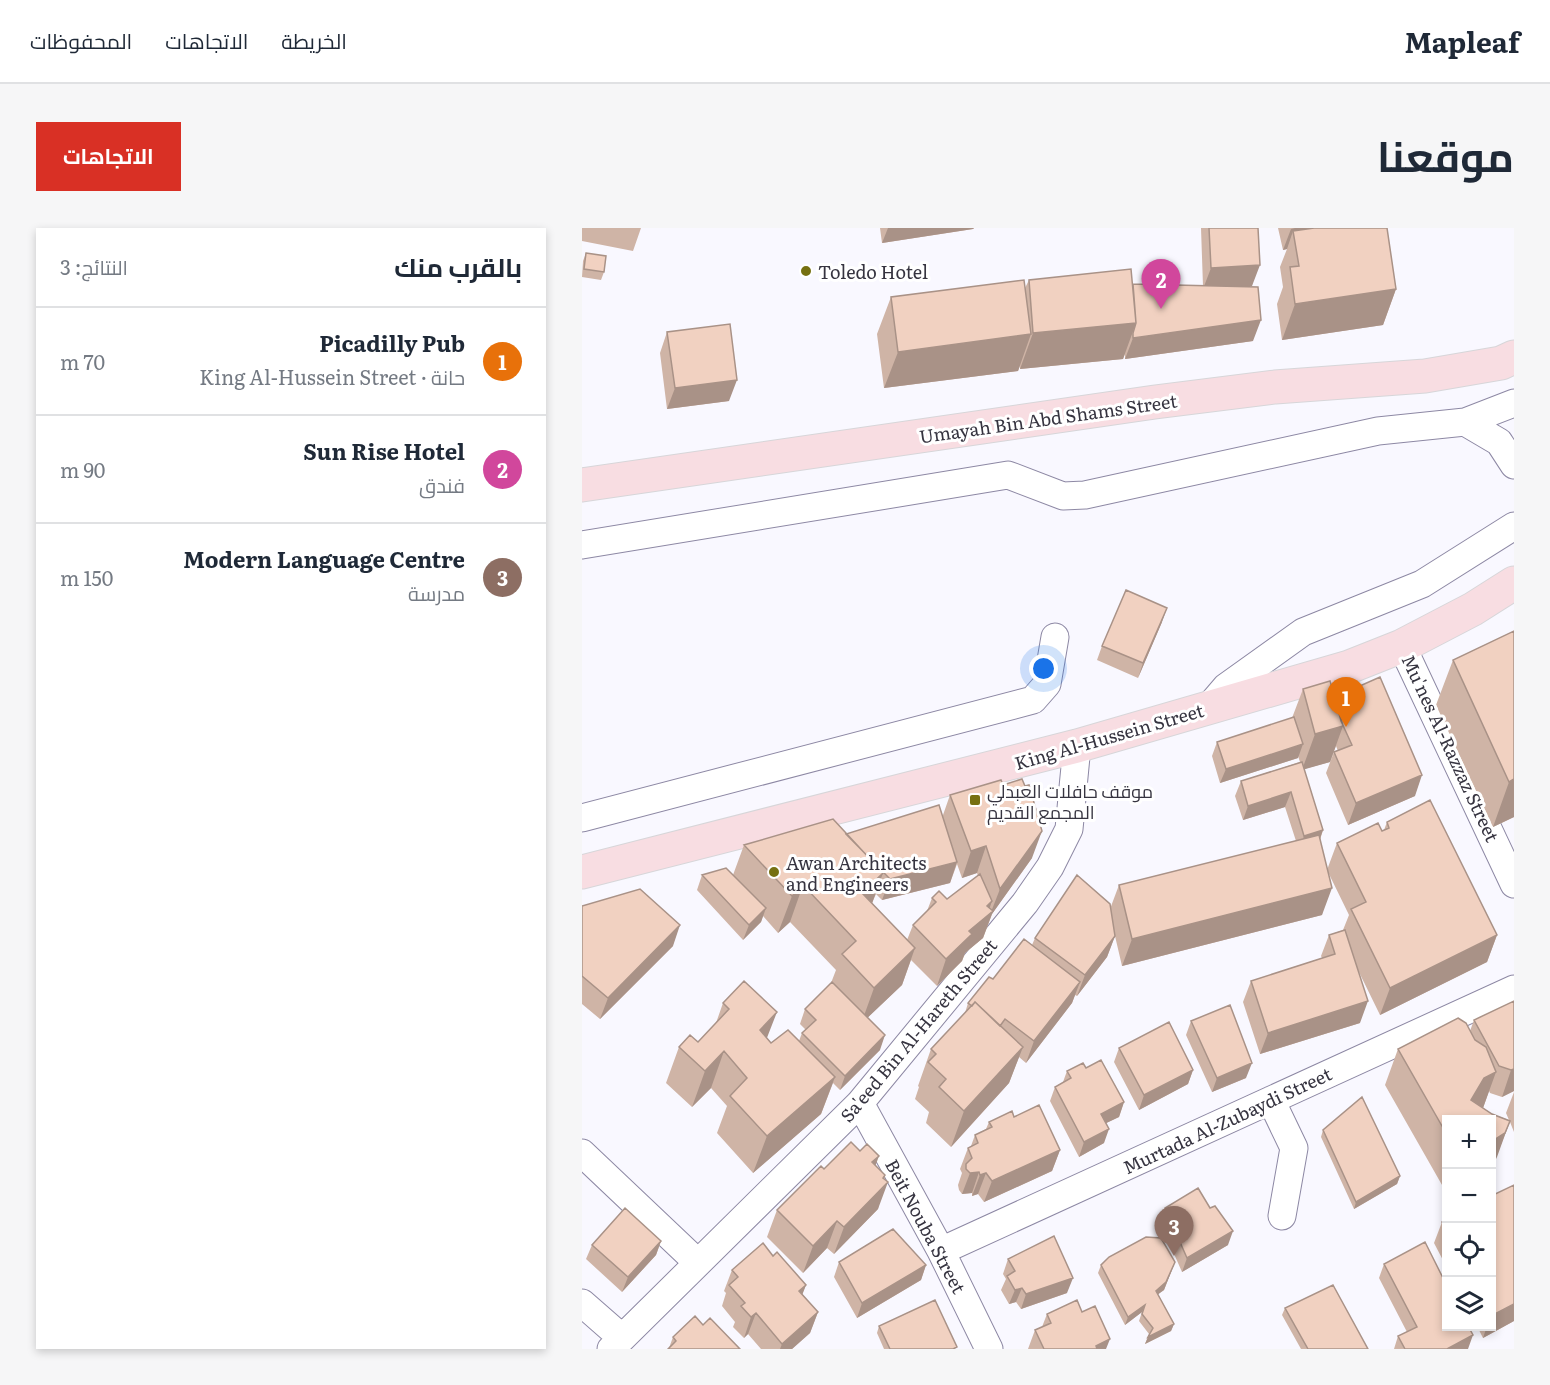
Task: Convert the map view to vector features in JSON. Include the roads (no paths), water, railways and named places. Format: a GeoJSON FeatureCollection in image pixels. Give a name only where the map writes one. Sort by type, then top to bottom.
{"type":"FeatureCollection","features":[{"type":"Feature","properties":{"kind":"main road","name":"Umayah Bin Abd Shams Street"},"geometry":{"type":"LineString","coordinates":[[582,485],[1155,402],[1275,387],[1425,376],[1501,363],[1514,357]]}},
{"type":"Feature","properties":{"kind":"main road","name":"King Al-Hussein Street"},"geometry":{"type":"LineString","coordinates":[[582,872],[1077,746],[1348,667],[1402,646],[1473,609],[1514,583]]}},
{"type":"Feature","properties":{"kind":"street"},"geometry":{"type":"LineString","coordinates":[[582,545],[1008,475],[1063,496],[1084,495],[1378,431],[1466,423],[1514,404]]}},
{"type":"Feature","properties":{"kind":"street"},"geometry":{"type":"LineString","coordinates":[[1466,423],[1498,442],[1514,465]]}},
{"type":"Feature","properties":{"kind":"street"},"geometry":{"type":"LineString","coordinates":[[1208,708],[1226,687],[1303,632],[1422,584],[1511,522]]}},
{"type":"Feature","properties":{"kind":"street"},"geometry":{"type":"LineString","coordinates":[[582,818],[1033,700],[1047,684],[1055,638]]}},
{"type":"Feature","properties":{"kind":"street","name":"Mu'nes Al-Razzaz Street"},"geometry":{"type":"LineString","coordinates":[[1402,646],[1514,884]]}},
{"type":"Feature","properties":{"kind":"street","name":"Sa'eed Bin Al-Hareth Street"},"geometry":{"type":"LineString","coordinates":[[617,1344],[696,1262],[860,1103],[1025,903],[1050,867],[1069,829],[1077,746]]}},
{"type":"Feature","properties":{"kind":"street","name":"Murtada Al-Zubaydi Street"},"geometry":{"type":"LineString","coordinates":[[941,1251],[1514,989]]}},
{"type":"Feature","properties":{"kind":"street"},"geometry":{"type":"LineString","coordinates":[[1271,1100],[1294,1148],[1282,1216]]}},
{"type":"Feature","properties":{"kind":"street","name":"Beit Nouba Street"},"geometry":{"type":"LineString","coordinates":[[860,1103],[941,1251],[989,1349]]}},
{"type":"Feature","properties":{"kind":"street"},"geometry":{"type":"LineString","coordinates":[[582,1153],[696,1262]]}},
{"type":"Feature","properties":{"kind":"street"},"geometry":{"type":"LineString","coordinates":[[582,1303],[617,1344]]}},
{"type":"Feature","properties":{"kind":"place","name":"Toledo Hotel"},"geometry":{"type":"Point","coordinates":[806,271]}},
{"type":"Feature","properties":{"kind":"place","name":"Sun Rise Hotel"},"geometry":{"type":"Point","coordinates":[1161,309]}},
{"type":"Feature","properties":{"kind":"place","name":"Picadilly Pub"},"geometry":{"type":"Point","coordinates":[1346,727]}},
{"type":"Feature","properties":{"kind":"place","name":"موقف حافلات العبدلي المجمع القديم"},"geometry":{"type":"Point","coordinates":[975,800]}},
{"type":"Feature","properties":{"kind":"place","name":"Awan Architects and Engineers"},"geometry":{"type":"Point","coordinates":[774,872]}},
{"type":"Feature","properties":{"kind":"place","name":"Modern Language Centre"},"geometry":{"type":"Point","coordinates":[1174,1256]}}]}
